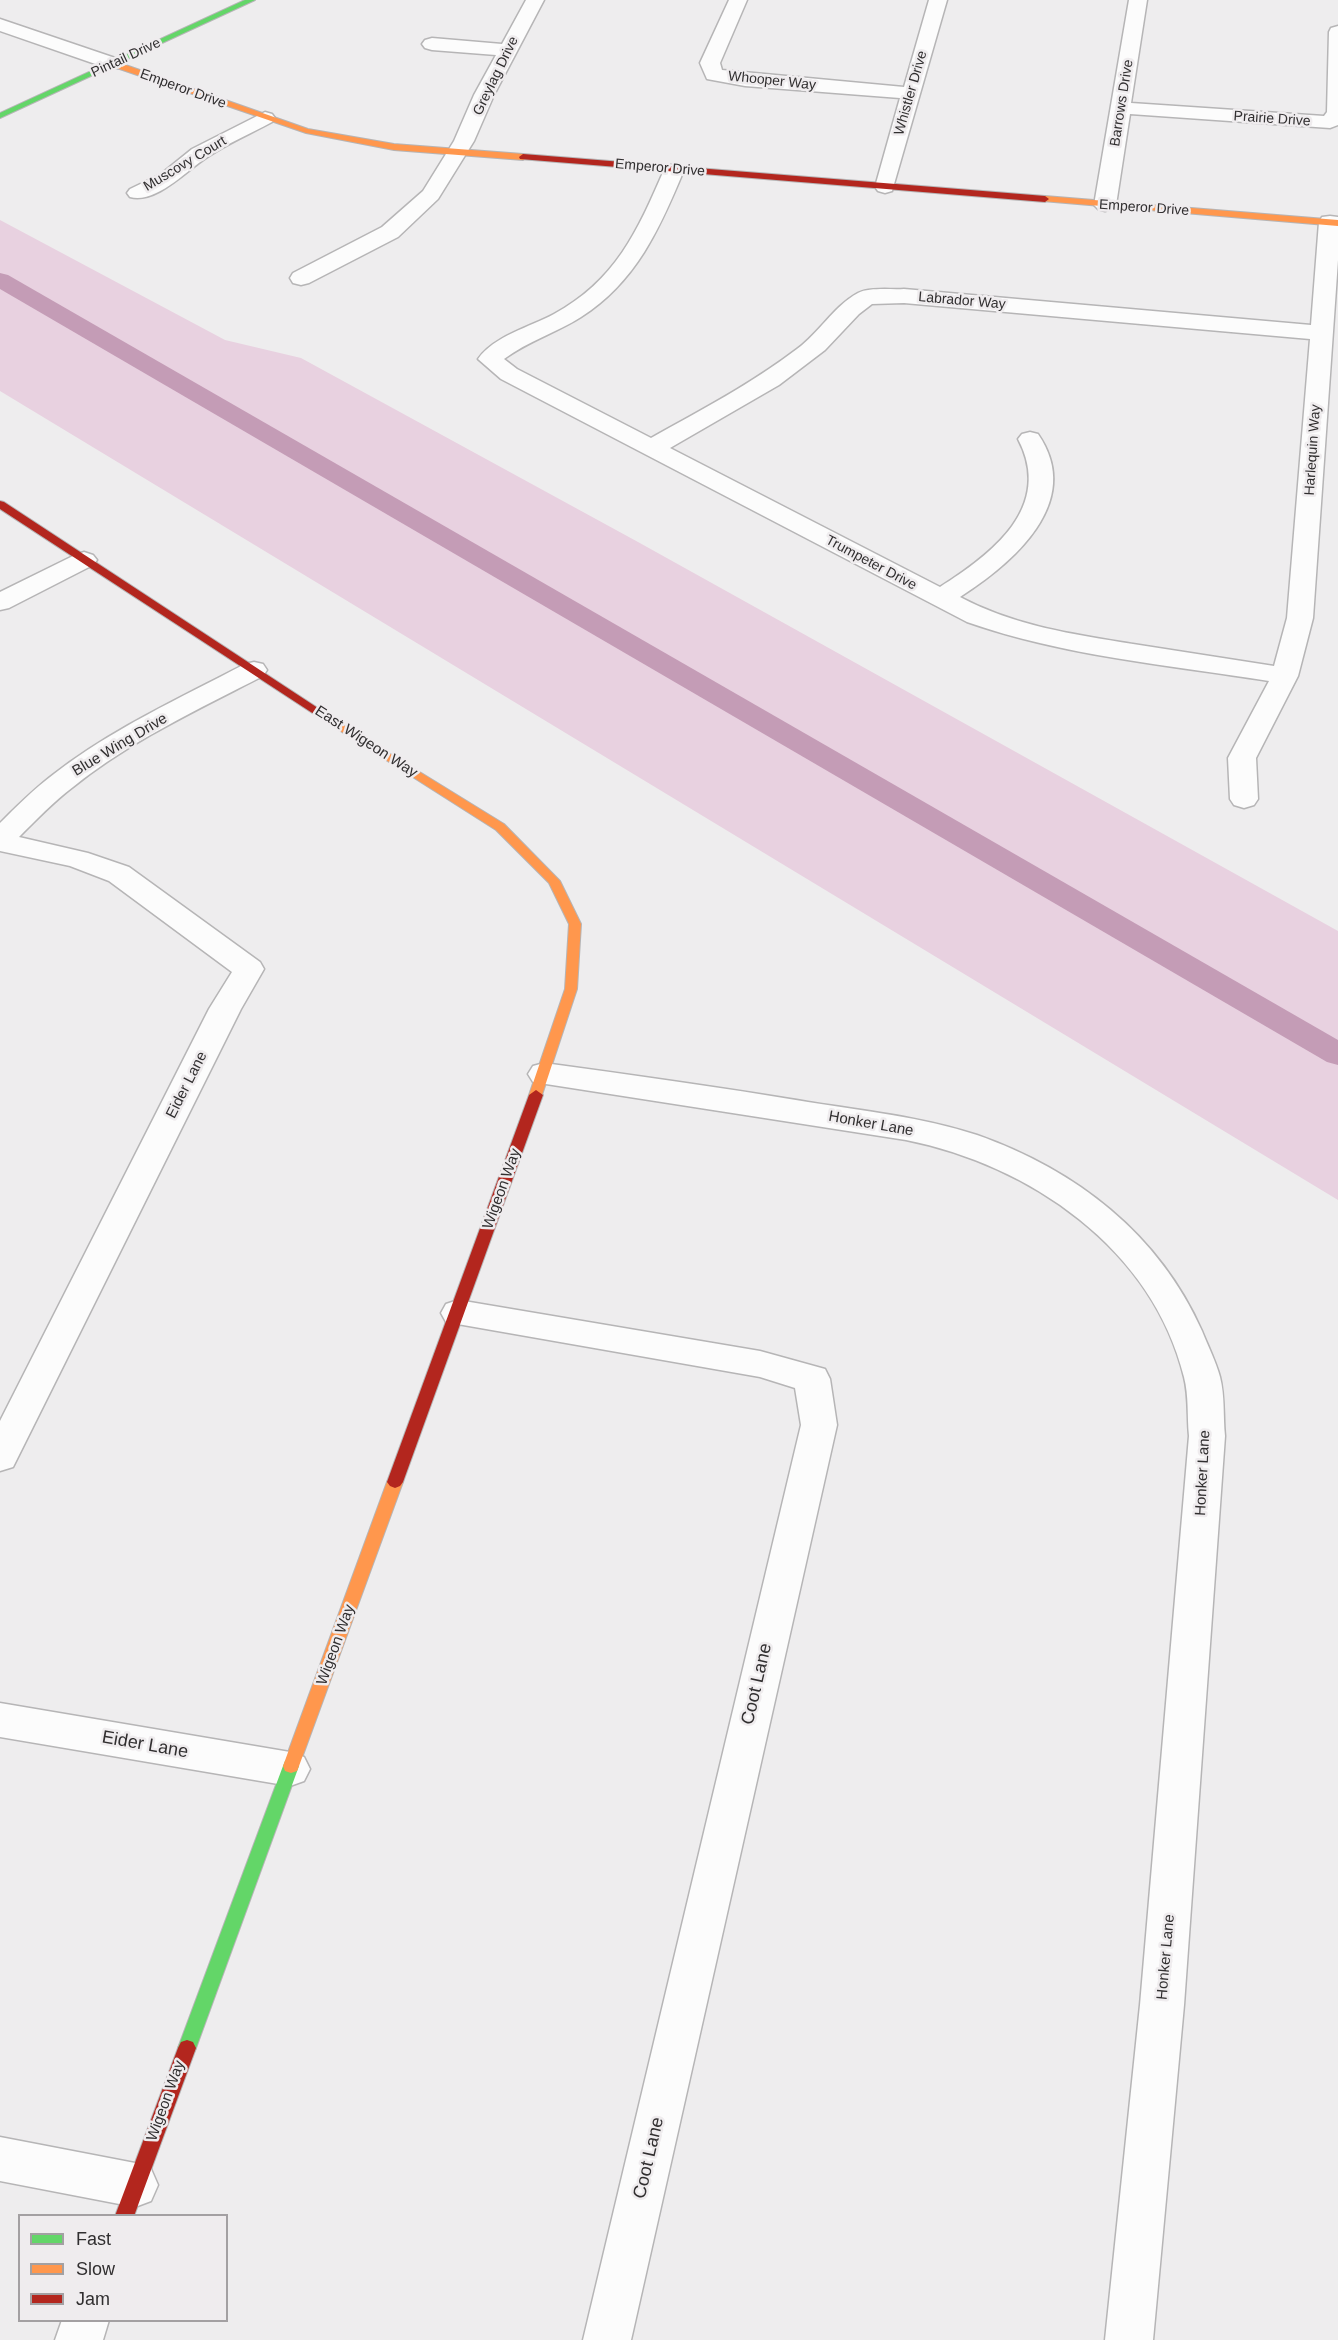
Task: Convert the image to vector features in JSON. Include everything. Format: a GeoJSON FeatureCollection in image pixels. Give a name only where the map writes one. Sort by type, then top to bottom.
{"type":"FeatureCollection","features":[{"type":"Feature","properties":{"kind":"street","name":"Pintail Drive"},"geometry":{"type":"LineString","coordinates":[[0,116],[251,0]]}},
{"type":"Feature","properties":{"kind":"street","name":"Greylag Drive"},"geometry":{"type":"LineString","coordinates":[[301,278],[390,232],[415,212],[431,195],[458,152],[535,0]]}},
{"type":"Feature","properties":{"kind":"street","name":"Whooper Way"},"geometry":{"type":"LineString","coordinates":[[738,0],[710,63],[714,75],[745,80],[911,93]]}},
{"type":"Feature","properties":{"kind":"street","name":"Whistler Drive"},"geometry":{"type":"LineString","coordinates":[[885,187],[938,0]]}},
{"type":"Feature","properties":{"kind":"street","name":"Barrows Drive"},"geometry":{"type":"LineString","coordinates":[[1105,205],[1138,0]]}},
{"type":"Feature","properties":{"kind":"street","name":"Emperor Drive"},"geometry":{"type":"LineString","coordinates":[[0,25],[265,118],[346,140],[674,170],[1334,222]]}},
{"type":"Feature","properties":{"kind":"street","name":"Prairie Drive"},"geometry":{"type":"LineString","coordinates":[[1122,108],[1334,125],[1338,32]]}},
{"type":"Feature","properties":{"kind":"street"},"geometry":{"type":"LineString","coordinates":[[432,44],[508,50]]}},
{"type":"Feature","properties":{"kind":"street","name":"Muscovy Court"},"geometry":{"type":"LineString","coordinates":[[137,193],[168,178],[200,153],[265,118]]}},
{"type":"Feature","properties":{"kind":"street","name":"Trumpeter Drive"},"geometry":{"type":"LineString","coordinates":[[674,170],[642,240],[624,270],[603,291],[572,313],[506,346],[490,359],[509,374],[650,449],[940,598],[994,622],[1058,640],[1285,676]]}},
{"type":"Feature","properties":{"kind":"street","name":"Harlequin Way"},"geometry":{"type":"LineString","coordinates":[[1244,799],[1242,758],[1285,676],[1300,618],[1322,333],[1334,222]]}},
{"type":"Feature","properties":{"kind":"street","name":"Labrador Way"},"geometry":{"type":"LineString","coordinates":[[650,449],[771,380],[817,345],[851,309],[867,297],[904,296],[1322,333]]}},
{"type":"Feature","properties":{"kind":"street"},"geometry":{"type":"LineString","coordinates":[[940,598],[992,563],[1018,538],[1036,508],[1044,473],[1039,452],[1030,439]]}},
{"type":"Feature","properties":{"kind":"street","name":"East Wigeon Way"},"geometry":{"type":"LineString","coordinates":[[0,504],[500,828],[554,881],[575,924],[571,989],[544,1074]]}},
{"type":"Feature","properties":{"kind":"street"},"geometry":{"type":"LineString","coordinates":[[0,602],[84,560]]}},
{"type":"Feature","properties":{"kind":"street","name":"Blue Wing Drive"},"geometry":{"type":"LineString","coordinates":[[0,841],[35,804],[73,772],[116,744],[254,670]]}},
{"type":"Feature","properties":{"kind":"street","name":"Eider Lane"},"geometry":{"type":"LineString","coordinates":[[0,841],[78,859],[119,874],[249,969],[225,1009],[0,1457]]}},
{"type":"Feature","properties":{"kind":"street","name":"Wigeon Way"},"geometry":{"type":"LineString","coordinates":[[129,2200],[290,1769],[544,1074]]}},
{"type":"Feature","properties":{"kind":"street","name":"Honker Lane"},"geometry":{"type":"LineString","coordinates":[[544,1074],[711,1097],[910,1131],[961,1142],[1003,1157],[1054,1184],[1102,1219],[1145,1262],[1181,1318],[1203,1380],[1207,1436],[1162,2005],[1128,2340]]}},
{"type":"Feature","properties":{"kind":"street","name":"Coot Lane"},"geometry":{"type":"LineString","coordinates":[[458,1313],[760,1364],[812,1379],[819,1425],[776,1600],[607,2340]]}},
{"type":"Feature","properties":{"kind":"street","name":"Eider Lane"},"geometry":{"type":"LineString","coordinates":[[0,1720],[290,1769]]}},
{"type":"Feature","properties":{"kind":"street"},"geometry":{"type":"LineString","coordinates":[[0,2158],[129,2200]]}},
{"type":"Feature","properties":{"kind":"street"},"geometry":{"type":"LineString","coordinates":[[80,2340],[85,2322]]}},
{"type":"Feature","properties":{"kind":"shaded area"},"geometry":{"type":"Polygon","coordinates":[[[0,220],[225,340],[301,358],[638,542],[1338,931],[1338,1200],[0,391],[0,220]]]}},
{"type":"Feature","properties":{"kind":"waterway"},"geometry":{"type":"LineString","coordinates":[[0,280],[1338,1054]]}},
{"type":"Feature","properties":{"kind":"traffic: fast"},"geometry":{"type":"LineString","coordinates":[[0,116],[251,0]]}},
{"type":"Feature","properties":{"kind":"traffic: fast"},"geometry":{"type":"LineString","coordinates":[[187,2048],[291,1766]]}},
{"type":"Feature","properties":{"kind":"traffic: slow"},"geometry":{"type":"LineString","coordinates":[[114,64],[306,131],[394,147],[523,157]]}},
{"type":"Feature","properties":{"kind":"traffic: slow"},"geometry":{"type":"LineString","coordinates":[[1045,199],[1338,223]]}},
{"type":"Feature","properties":{"kind":"traffic: slow"},"geometry":{"type":"LineString","coordinates":[[324,716],[500,827],[554,881],[575,924],[571,989],[536,1095]]}},
{"type":"Feature","properties":{"kind":"traffic: slow"},"geometry":{"type":"LineString","coordinates":[[291,1766],[395,1482]]}},
{"type":"Feature","properties":{"kind":"traffic: jam"},"geometry":{"type":"LineString","coordinates":[[523,157],[1045,199]]}},
{"type":"Feature","properties":{"kind":"traffic: jam"},"geometry":{"type":"LineString","coordinates":[[0,504],[324,716]]}},
{"type":"Feature","properties":{"kind":"traffic: jam"},"geometry":{"type":"LineString","coordinates":[[395,1482],[536,1095]]}},
{"type":"Feature","properties":{"kind":"traffic: jam"},"geometry":{"type":"LineString","coordinates":[[125,2214],[187,2048]]}}]}
